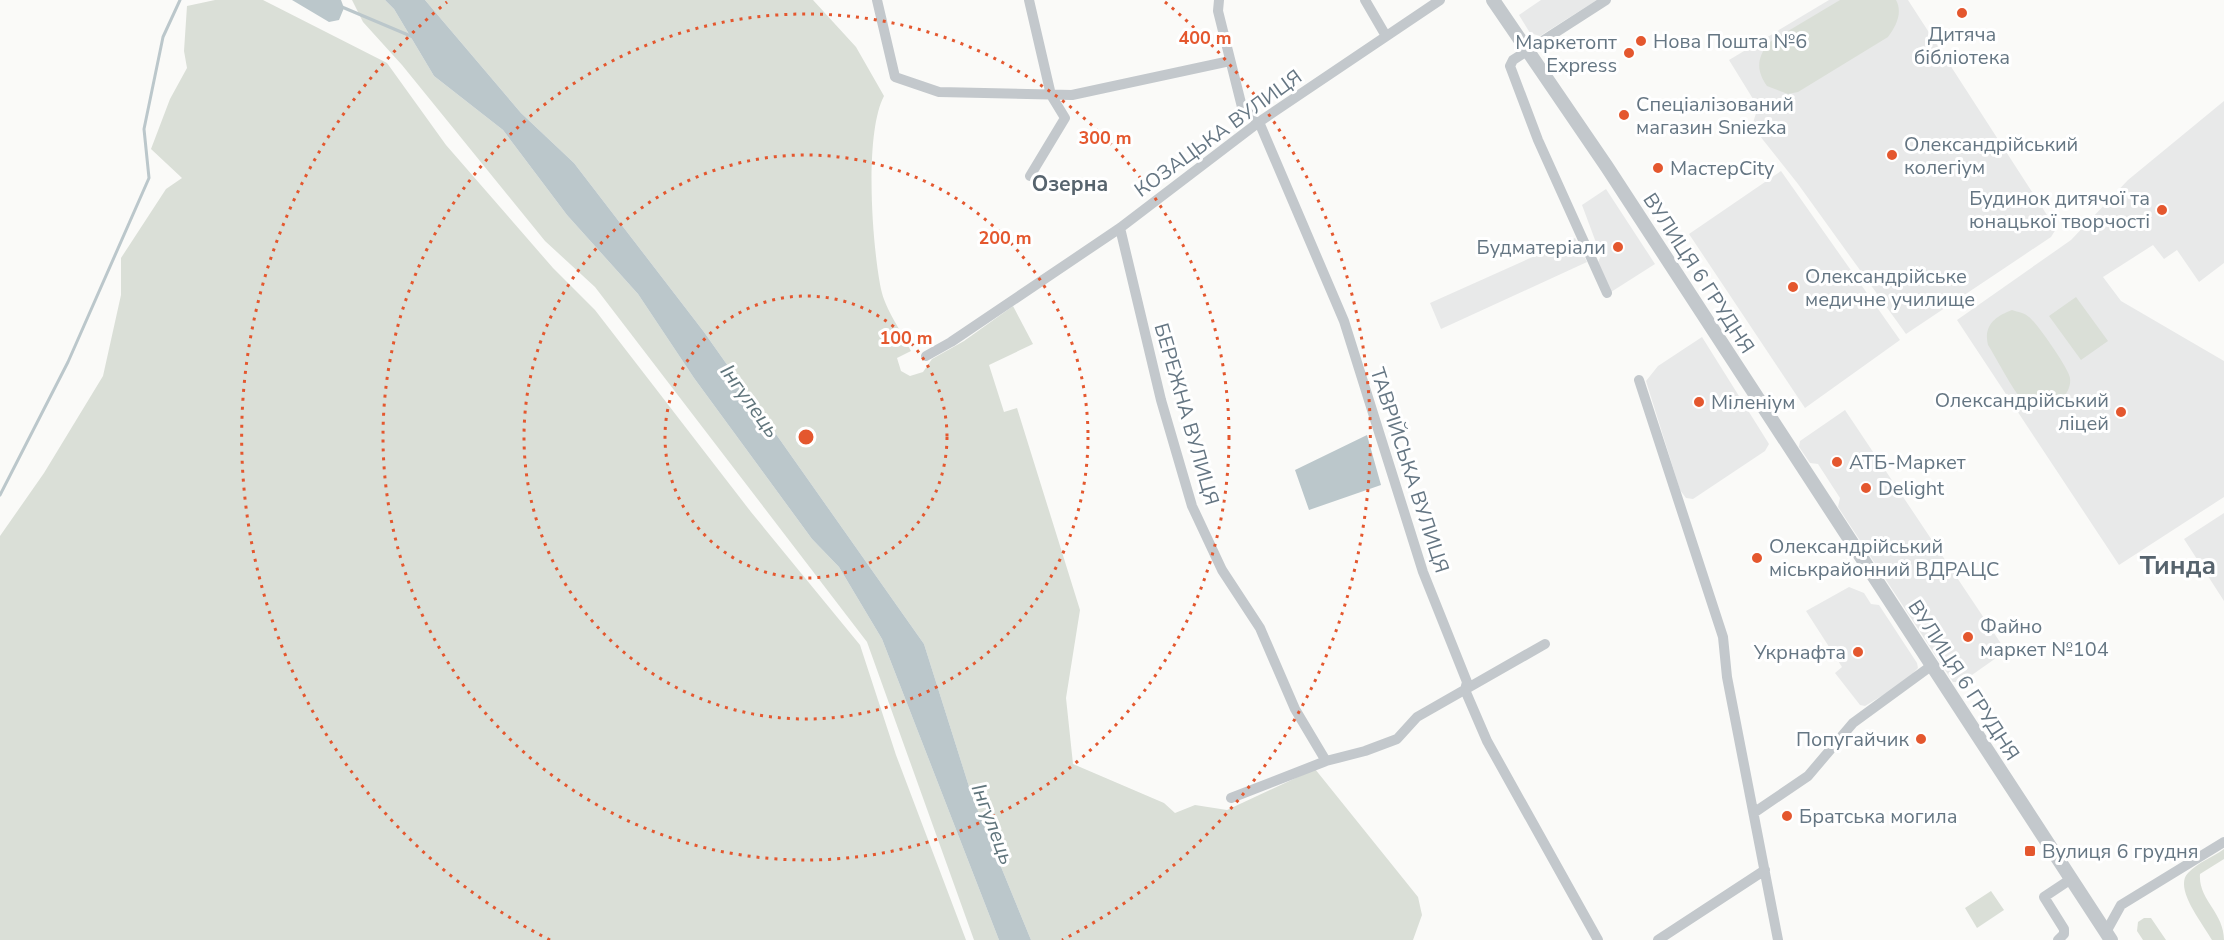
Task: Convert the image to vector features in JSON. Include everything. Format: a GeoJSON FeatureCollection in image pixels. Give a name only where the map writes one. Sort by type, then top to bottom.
{"type":"FeatureCollection","features":[{"type":"Feature","properties":{"kind":"street"},"geometry":{"type":"LineString","coordinates":[[877,0],[895,77],[939,92],[1072,95],[1230,61]]}},
{"type":"Feature","properties":{"kind":"street"},"geometry":{"type":"LineString","coordinates":[[1029,0],[1051,95],[1065,118],[1030,176]]}},
{"type":"Feature","properties":{"kind":"street","name":"ТАВРІЙСЬКА ВУЛИЦЯ"},"geometry":{"type":"LineString","coordinates":[[1219,0],[1218,11],[1242,107],[1259,122],[1344,321],[1396,493],[1423,572],[1467,682],[1465,690],[1487,741],[1598,940]]}},
{"type":"Feature","properties":{"kind":"street"},"geometry":{"type":"LineString","coordinates":[[1365,0],[1386,36]]}},
{"type":"Feature","properties":{"kind":"street","name":"КОЗАЦЬКА ВУЛИЦЯ"},"geometry":{"type":"LineString","coordinates":[[926,356],[951,342],[1120,228],[1259,122],[1440,0]]}},
{"type":"Feature","properties":{"kind":"street","name":"ВУЛИЦЯ 6 ГРУДНЯ"},"geometry":{"type":"LineString","coordinates":[[1493,0],[1529,50],[2108,936]]}},
{"type":"Feature","properties":{"kind":"street"},"geometry":{"type":"LineString","coordinates":[[1606,0],[1513,60],[1510,66],[1538,140],[1607,293]]}},
{"type":"Feature","properties":{"kind":"street","name":"БЕРЕЖНА ВУЛИЦЯ"},"geometry":{"type":"LineString","coordinates":[[1120,228],[1161,400],[1192,506],[1222,570],[1260,628],[1295,709],[1326,761]]}},
{"type":"Feature","properties":{"kind":"street"},"geometry":{"type":"LineString","coordinates":[[1639,380],[1723,637],[1727,677],[1778,940]]}},
{"type":"Feature","properties":{"kind":"street"},"geometry":{"type":"LineString","coordinates":[[1231,798],[1326,761],[1365,751],[1397,739],[1417,717],[1545,644]]}},
{"type":"Feature","properties":{"kind":"street"},"geometry":{"type":"LineString","coordinates":[[1755,812],[1808,776],[1853,723],[1931,666]]}},
{"type":"Feature","properties":{"kind":"street"},"geometry":{"type":"LineString","coordinates":[[2108,936],[2121,905],[2224,842]]}},
{"type":"Feature","properties":{"kind":"street"},"geometry":{"type":"LineString","coordinates":[[1658,940],[1765,870]]}},
{"type":"Feature","properties":{"kind":"street"},"geometry":{"type":"LineString","coordinates":[[2058,940],[2064,934],[2064,929],[2044,897],[2071,879]]}},
{"type":"Feature","properties":{"kind":"shaded area"},"geometry":{"type":"Polygon","coordinates":[[[215,0],[263,0],[387,63],[446,145],[553,268],[595,310],[751,512],[860,645],[896,755],[966,940],[0,940],[0,536],[44,473],[103,376],[121,295],[121,258],[166,189],[182,178],[151,149],[170,99],[187,68],[184,51],[187,6],[215,0]]]}},
{"type":"Feature","properties":{"kind":"shaded area"},"geometry":{"type":"Polygon","coordinates":[[[352,0],[385,0],[394,9],[434,76],[503,130],[567,215],[638,294],[694,378],[812,539],[839,567],[882,639],[999,940],[974,940],[867,642],[595,287],[545,241],[402,65],[363,22],[352,0]]]}},
{"type":"Feature","properties":{"kind":"shaded area"},"geometry":{"type":"Polygon","coordinates":[[[425,0],[813,0],[856,47],[884,96],[874,136],[873,219],[883,297],[911,351],[897,358],[901,371],[910,376],[923,372],[932,359],[964,341],[1013,306],[1033,344],[989,365],[1004,412],[1017,408],[1080,610],[1066,698],[1073,764],[1164,803],[1175,813],[1195,805],[1227,810],[1315,769],[1418,897],[1422,915],[1413,940],[1031,940],[972,796],[924,644],[704,332],[574,163],[521,113],[425,0]]]}},
{"type":"Feature","properties":{"kind":"shaded area"},"geometry":{"type":"Polygon","coordinates":[[[1541,0],[1597,0],[1540,36],[1530,33],[1519,15],[1541,0]]]}},
{"type":"Feature","properties":{"kind":"shaded area","name":"Олександрійський колегіум"},"geometry":{"type":"Polygon","coordinates":[[[1829,0],[1908,0],[2056,229],[2051,237],[1906,334],[1798,184],[1752,126],[1758,107],[1729,60],[1829,0]]]}},
{"type":"Feature","properties":{"kind":"shaded area"},"geometry":{"type":"Polygon","coordinates":[[[1840,0],[1896,0],[1899,15],[1896,24],[1888,37],[1798,92],[1788,94],[1767,86],[1759,65],[1768,43],[1840,0]]]}},
{"type":"Feature","properties":{"kind":"shaded area","name":"Олександрійський ліцей"},"geometry":{"type":"Polygon","coordinates":[[[2224,101],[2224,263],[2199,282],[2177,250],[2164,259],[2153,245],[2103,277],[2121,301],[2224,361],[2224,497],[2119,565],[1957,320],[2071,240],[2128,180],[2224,101]]]}},
{"type":"Feature","properties":{"kind":"shaded area","name":"Олександрійське медичне училище"},"geometry":{"type":"Polygon","coordinates":[[[1781,171],[1900,340],[1805,408],[1689,234],[1781,171]]]}},
{"type":"Feature","properties":{"kind":"shaded area"},"geometry":{"type":"Polygon","coordinates":[[[1606,189],[1655,264],[1611,292],[1598,262],[1601,256],[1582,205],[1606,189]]]}},
{"type":"Feature","properties":{"kind":"shaded area"},"geometry":{"type":"Polygon","coordinates":[[[1575,238],[1587,262],[1441,329],[1430,303],[1575,238]]]}},
{"type":"Feature","properties":{"kind":"shaded area"},"geometry":{"type":"Polygon","coordinates":[[[2076,297],[2108,341],[2081,360],[2049,316],[2076,297]]]}},
{"type":"Feature","properties":{"kind":"shaded area"},"geometry":{"type":"Polygon","coordinates":[[[2012,310],[2026,314],[2033,321],[2052,346],[2070,378],[2067,393],[2062,399],[2048,407],[2032,407],[2025,403],[1988,345],[1987,332],[1992,322],[2012,310]]]}},
{"type":"Feature","properties":{"kind":"shaded area"},"geometry":{"type":"Polygon","coordinates":[[[1702,337],[1769,444],[1765,451],[1693,499],[1686,498],[1680,490],[1646,381],[1658,366],[1702,337]]]}},
{"type":"Feature","properties":{"kind":"shaded area"},"geometry":{"type":"Polygon","coordinates":[[[1845,410],[2006,651],[1962,682],[1953,682],[1838,507],[1840,498],[1818,464],[1810,463],[1799,447],[1800,441],[1845,410]]]}},
{"type":"Feature","properties":{"kind":"shaded area"},"geometry":{"type":"Polygon","coordinates":[[[2224,513],[2224,601],[2184,539],[2224,513]]]}},
{"type":"Feature","properties":{"kind":"shaded area"},"geometry":{"type":"Polygon","coordinates":[[[1849,587],[1864,593],[1871,604],[1879,605],[1918,668],[1905,682],[1865,706],[1860,705],[1835,673],[1842,667],[1806,611],[1849,587]]]}},
{"type":"Feature","properties":{"kind":"shaded area"},"geometry":{"type":"Polygon","coordinates":[[[2224,849],[2224,859],[2200,874],[2203,891],[2223,930],[2224,940],[2212,940],[2191,906],[2184,888],[2184,880],[2196,866],[2224,849]]]}},
{"type":"Feature","properties":{"kind":"shaded area"},"geometry":{"type":"Polygon","coordinates":[[[1991,891],[2004,910],[1977,928],[1965,908],[1991,891]]]}},
{"type":"Feature","properties":{"kind":"shaded area"},"geometry":{"type":"Polygon","coordinates":[[[2144,918],[2151,918],[2166,940],[2143,940],[2137,931],[2138,922],[2144,918]]]}},
{"type":"Feature","properties":{"kind":"water"},"geometry":{"type":"Polygon","coordinates":[[[292,0],[341,0],[344,8],[339,20],[329,22],[292,0]]]}},
{"type":"Feature","properties":{"kind":"water","name":"Інгулець"},"geometry":{"type":"Polygon","coordinates":[[[385,0],[425,0],[521,113],[574,163],[704,332],[924,644],[972,796],[1031,940],[999,940],[882,639],[839,567],[812,539],[694,378],[638,294],[567,215],[503,130],[434,76],[394,9],[385,0]]]}},
{"type":"Feature","properties":{"kind":"water"},"geometry":{"type":"Polygon","coordinates":[[[1367,435],[1381,485],[1309,510],[1295,470],[1367,435]]]}},
{"type":"Feature","properties":{"kind":"waterway"},"geometry":{"type":"LineString","coordinates":[[0,495],[68,362],[149,178],[144,129],[163,37],[180,0]]}},
{"type":"Feature","properties":{"kind":"waterway"},"geometry":{"type":"LineString","coordinates":[[342,7],[413,37]]}},
{"type":"Feature","properties":{"kind":"place","name":"Дитяча бібліотека"},"geometry":{"type":"Point","coordinates":[1962,13]}},
{"type":"Feature","properties":{"kind":"place","name":"Нова Пошта №6"},"geometry":{"type":"Point","coordinates":[1641,41]}},
{"type":"Feature","properties":{"kind":"place","name":"Маркетопт Express"},"geometry":{"type":"Point","coordinates":[1629,53]}},
{"type":"Feature","properties":{"kind":"place","name":"Спеціалізований магазин Sniezka"},"geometry":{"type":"Point","coordinates":[1624,115]}},
{"type":"Feature","properties":{"kind":"place","name":"Олександрійський колегіум"},"geometry":{"type":"Point","coordinates":[1892,155]}},
{"type":"Feature","properties":{"kind":"place","name":"МастерCity"},"geometry":{"type":"Point","coordinates":[1658,168]}},
{"type":"Feature","properties":{"kind":"place","name":"Будинок дитячої та юнацької творчості"},"geometry":{"type":"Point","coordinates":[2162,210]}},
{"type":"Feature","properties":{"kind":"place","name":"Будматеріали"},"geometry":{"type":"Point","coordinates":[1618,247]}},
{"type":"Feature","properties":{"kind":"place","name":"Олександрійське медичне училище"},"geometry":{"type":"Point","coordinates":[1793,287]}},
{"type":"Feature","properties":{"kind":"place","name":"Міленіум"},"geometry":{"type":"Point","coordinates":[1699,402]}},
{"type":"Feature","properties":{"kind":"place","name":"Олександрійський ліцей"},"geometry":{"type":"Point","coordinates":[2121,412]}},
{"type":"Feature","properties":{"kind":"place","name":"АТБ-Маркет"},"geometry":{"type":"Point","coordinates":[1837,462]}},
{"type":"Feature","properties":{"kind":"place","name":"Delight"},"geometry":{"type":"Point","coordinates":[1866,488]}},
{"type":"Feature","properties":{"kind":"place","name":"Олександрійський міськрайонний ВДРАЦС"},"geometry":{"type":"Point","coordinates":[1757,558]}},
{"type":"Feature","properties":{"kind":"place","name":"Файно маркет №104"},"geometry":{"type":"Point","coordinates":[1968,637]}},
{"type":"Feature","properties":{"kind":"place","name":"Укрнафта"},"geometry":{"type":"Point","coordinates":[1858,652]}},
{"type":"Feature","properties":{"kind":"place","name":"Попугайчик"},"geometry":{"type":"Point","coordinates":[1921,739]}},
{"type":"Feature","properties":{"kind":"place","name":"Братська могила"},"geometry":{"type":"Point","coordinates":[1787,816]}},
{"type":"Feature","properties":{"kind":"place","name":"Вулиця 6 грудня"},"geometry":{"type":"Point","coordinates":[2030,851]}},
{"type":"Feature","properties":{"kind":"district","name":"Озерна"},"geometry":{"type":"Point","coordinates":[1070,184]}},
{"type":"Feature","properties":{"kind":"district","name":"Тинда"},"geometry":{"type":"Point","coordinates":[2178,565]}}]}
